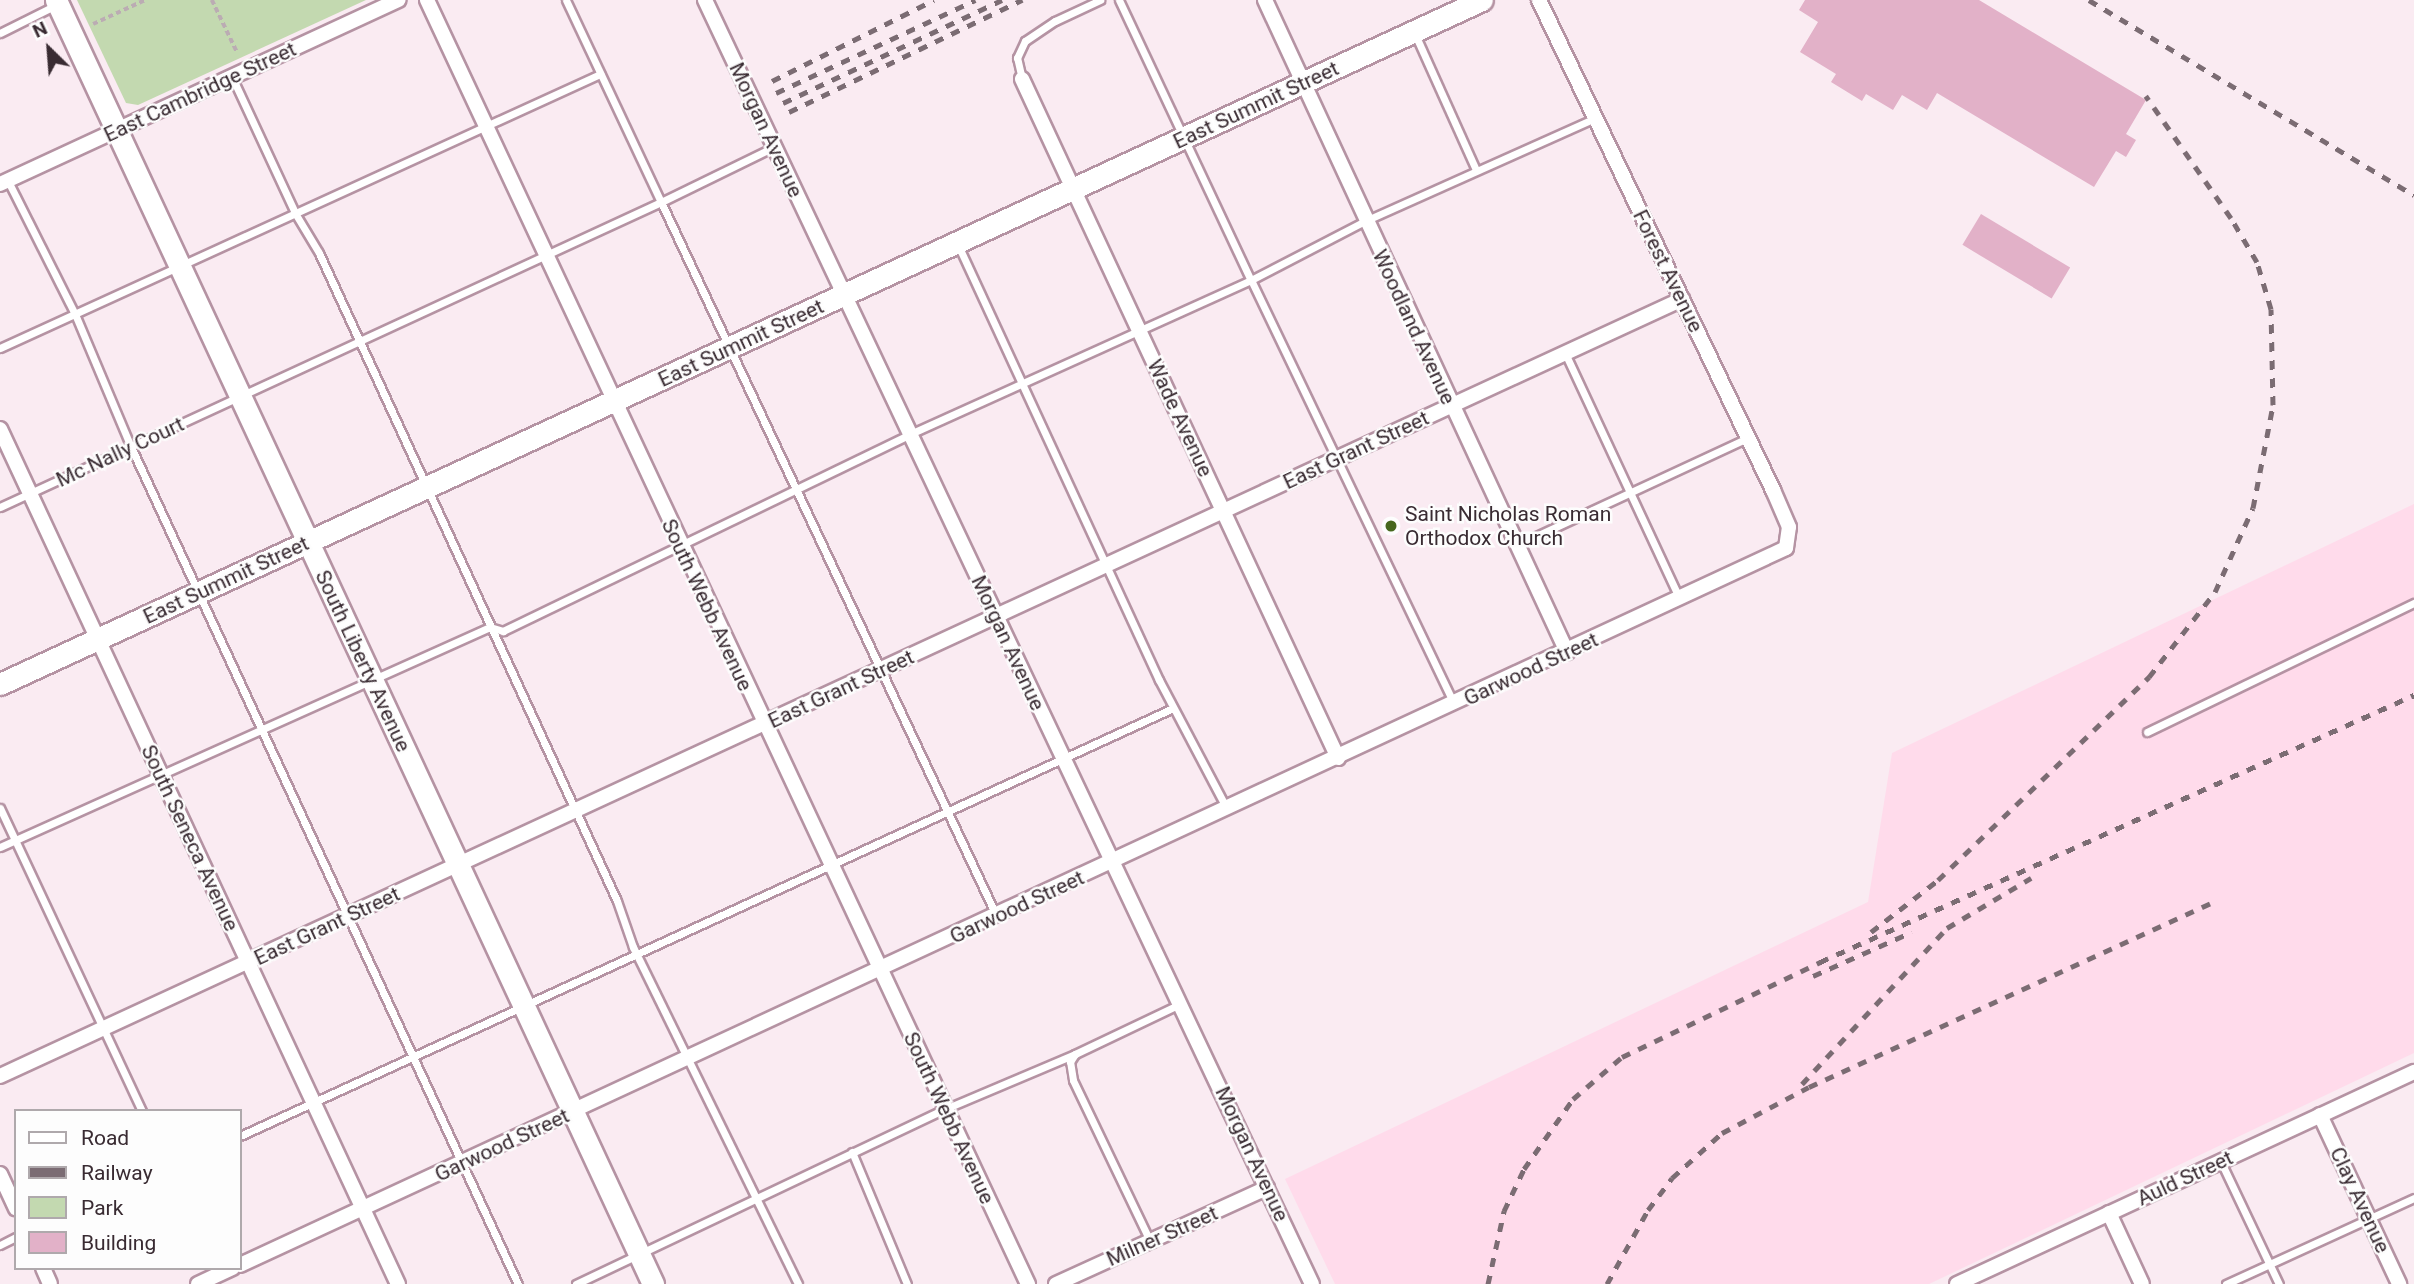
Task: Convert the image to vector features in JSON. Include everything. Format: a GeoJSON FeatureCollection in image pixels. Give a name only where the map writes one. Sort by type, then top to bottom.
{"type":"FeatureCollection","features":[{"type":"Feature","properties":{"kind":"street","name":"East Cambridge Street"},"geometry":{"type":"LineString","coordinates":[[4,183],[399,0]]}},
{"type":"Feature","properties":{"kind":"street","name":"South Webb Avenue"},"geometry":{"type":"LineString","coordinates":[[427,0],[763,725],[1028,1284]]}},
{"type":"Feature","properties":{"kind":"street","name":"Morgan Avenue"},"geometry":{"type":"LineString","coordinates":[[705,0],[1060,756],[1312,1284]]}},
{"type":"Feature","properties":{"kind":"street","name":"Woodland Avenue"},"geometry":{"type":"LineString","coordinates":[[1265,0],[1450,406],[1567,652]]}},
{"type":"Feature","properties":{"kind":"street","name":"East Summit Street"},"geometry":{"type":"LineString","coordinates":[[0,684],[1482,0]]}},
{"type":"Feature","properties":{"kind":"street","name":"Forest Avenue"},"geometry":{"type":"LineString","coordinates":[[1539,0],[1748,438],[1789,527],[1790,543]]}},
{"type":"Feature","properties":{"kind":"street","name":"South Liberty Avenue"},"geometry":{"type":"LineString","coordinates":[[57,2],[653,1284]]}},
{"type":"Feature","properties":{"kind":"street","name":"Wade Avenue"},"geometry":{"type":"LineString","coordinates":[[1022,79],[1338,758]]}},
{"type":"Feature","properties":{"kind":"street","name":"East Grant Street"},"geometry":{"type":"LineString","coordinates":[[0,1076],[1682,299]]}},
{"type":"Feature","properties":{"kind":"street","name":"South Seneca Avenue"},"geometry":{"type":"LineString","coordinates":[[0,429],[398,1284]]}},
{"type":"Feature","properties":{"kind":"street","name":"Garwood Street"},"geometry":{"type":"LineString","coordinates":[[242,1264],[1775,556],[1790,543]]}},
{"type":"Feature","properties":{"kind":"street","name":"Auld Street"},"geometry":{"type":"LineString","coordinates":[[1957,1284],[2414,1072]]}},
{"type":"Feature","properties":{"kind":"street","name":"Clay Avenue"},"geometry":{"type":"LineString","coordinates":[[2320,1115],[2399,1284]]}},
{"type":"Feature","properties":{"kind":"street"},"geometry":{"type":"LineString","coordinates":[[0,1174],[14,1205]]}},
{"type":"Feature","properties":{"kind":"street","name":"Milner Street"},"geometry":{"type":"LineString","coordinates":[[1056,1284],[1267,1188]]}},
{"type":"Feature","properties":{"kind":"street"},"geometry":{"type":"LineString","coordinates":[[2109,1213],[2142,1284]]}},
{"type":"Feature","properties":{"kind":"street"},"geometry":{"type":"LineString","coordinates":[[198,1284],[223,1274]]}},
{"type":"Feature","properties":{"kind":"lane"},"geometry":{"type":"LineString","coordinates":[[566,0],[997,916]]}},
{"type":"Feature","properties":{"kind":"lane"},"geometry":{"type":"LineString","coordinates":[[1022,79],[1017,58],[1025,41],[1055,21],[1100,0]]}},
{"type":"Feature","properties":{"kind":"lane"},"geometry":{"type":"LineString","coordinates":[[1119,0],[1454,704]]}},
{"type":"Feature","properties":{"kind":"lane"},"geometry":{"type":"LineString","coordinates":[[0,33],[57,2]]}},
{"type":"Feature","properties":{"kind":"lane"},"geometry":{"type":"LineString","coordinates":[[1414,32],[1476,170]]}},
{"type":"Feature","properties":{"kind":"lane"},"geometry":{"type":"LineString","coordinates":[[0,348],[600,74]]}},
{"type":"Feature","properties":{"kind":"lane"},"geometry":{"type":"LineString","coordinates":[[232,77],[295,213],[319,253],[356,341],[575,811],[637,954],[798,1284]]}},
{"type":"Feature","properties":{"kind":"lane"},"geometry":{"type":"LineString","coordinates":[[0,847],[490,628],[503,631],[910,434],[1251,279],[1365,221],[1595,118]]}},
{"type":"Feature","properties":{"kind":"lane","name":"Mc Nally Court"},"geometry":{"type":"LineString","coordinates":[[0,508],[356,341],[662,202],[774,147]]}},
{"type":"Feature","properties":{"kind":"lane"},"geometry":{"type":"LineString","coordinates":[[4,183],[75,314],[131,447],[517,1284]]}},
{"type":"Feature","properties":{"kind":"lane"},"geometry":{"type":"LineString","coordinates":[[957,243],[1109,565],[1173,708],[1227,810]]}},
{"type":"Feature","properties":{"kind":"lane"},"geometry":{"type":"LineString","coordinates":[[1565,353],[1680,600]]}},
{"type":"Feature","properties":{"kind":"lane"},"geometry":{"type":"LineString","coordinates":[[1517,545],[1748,438]]}},
{"type":"Feature","properties":{"kind":"lane"},"geometry":{"type":"LineString","coordinates":[[2147,732],[2414,603]]}},
{"type":"Feature","properties":{"kind":"lane"},"geometry":{"type":"LineString","coordinates":[[242,1135],[830,868],[1060,756],[1173,708]]}},
{"type":"Feature","properties":{"kind":"lane"},"geometry":{"type":"LineString","coordinates":[[0,808],[141,1109]]}},
{"type":"Feature","properties":{"kind":"lane"},"geometry":{"type":"LineString","coordinates":[[576,1284],[638,1252],[852,1152],[945,1109],[1075,1055],[1180,1003]]}},
{"type":"Feature","properties":{"kind":"lane"},"geometry":{"type":"LineString","coordinates":[[1075,1055],[1070,1062],[1073,1080],[1150,1241]]}},
{"type":"Feature","properties":{"kind":"lane"},"geometry":{"type":"LineString","coordinates":[[852,1152],[907,1284]]}},
{"type":"Feature","properties":{"kind":"lane"},"geometry":{"type":"LineString","coordinates":[[2221,1161],[2279,1284]]}},
{"type":"Feature","properties":{"kind":"lane"},"geometry":{"type":"LineString","coordinates":[[2226,1284],[2414,1198]]}},
{"type":"Feature","properties":{"kind":"path"},"geometry":{"type":"LineString","coordinates":[[93,24],[145,0]]}},
{"type":"Feature","properties":{"kind":"path"},"geometry":{"type":"LineString","coordinates":[[212,0],[237,52]]}},
{"type":"Feature","properties":{"kind":"shaded area"},"geometry":{"type":"Polygon","coordinates":[[[2414,504],[2414,1053],[1929,1284],[1335,1284],[1285,1179],[1868,902],[1892,753],[2414,504]]]}},
{"type":"Feature","properties":{"kind":"green space"},"geometry":{"type":"Polygon","coordinates":[[[77,0],[366,0],[138,105],[126,103],[77,0]]]}},
{"type":"Feature","properties":{"kind":"building"},"geometry":{"type":"Polygon","coordinates":[[[1805,0],[1979,0],[2146,100],[2126,134],[2136,140],[2126,157],[2116,151],[2094,187],[1937,93],[1927,110],[1902,95],[1893,110],[1866,94],[1862,101],[1831,82],[1836,74],[1800,52],[1818,22],[1799,10],[1805,0]]]}},
{"type":"Feature","properties":{"kind":"building"},"geometry":{"type":"Polygon","coordinates":[[[1981,214],[2070,268],[2052,298],[1962,245],[1981,214]]]}},
{"type":"Feature","properties":{"kind":"railway"},"geometry":{"type":"LineString","coordinates":[[772,81],[934,0]]}},
{"type":"Feature","properties":{"kind":"railway"},"geometry":{"type":"LineString","coordinates":[[776,93],[975,0]]}},
{"type":"Feature","properties":{"kind":"railway"},"geometry":{"type":"LineString","coordinates":[[783,103],[1002,0]]}},
{"type":"Feature","properties":{"kind":"railway"},"geometry":{"type":"LineString","coordinates":[[789,112],[1022,0]]}},
{"type":"Feature","properties":{"kind":"railway"},"geometry":{"type":"LineString","coordinates":[[2089,0],[2414,195]]}},
{"type":"Feature","properties":{"kind":"railway"},"geometry":{"type":"LineString","coordinates":[[1871,932],[1938,880],[2149,677],[2215,592],[2253,508],[2273,405],[2271,309],[2257,262],[2231,218],[2146,96]]}},
{"type":"Feature","properties":{"kind":"railway"},"geometry":{"type":"LineString","coordinates":[[1488,1284],[1504,1211],[1524,1169],[1573,1099],[1622,1057],[1820,962],[2414,695]]}},
{"type":"Feature","properties":{"kind":"railway"},"geometry":{"type":"LineString","coordinates":[[1802,1084],[1947,928],[2031,878]]}},
{"type":"Feature","properties":{"kind":"railway"},"geometry":{"type":"LineString","coordinates":[[1607,1284],[1648,1210],[1672,1178],[1722,1133],[1809,1087],[2213,902]]}},
{"type":"Feature","properties":{"kind":"railway"},"geometry":{"type":"LineString","coordinates":[[1813,976],[1912,932]]}},
{"type":"Feature","properties":{"kind":"place","name":"Saint Nicholas Roman Orthodox Church"},"geometry":{"type":"Point","coordinates":[1391,526]}}]}
